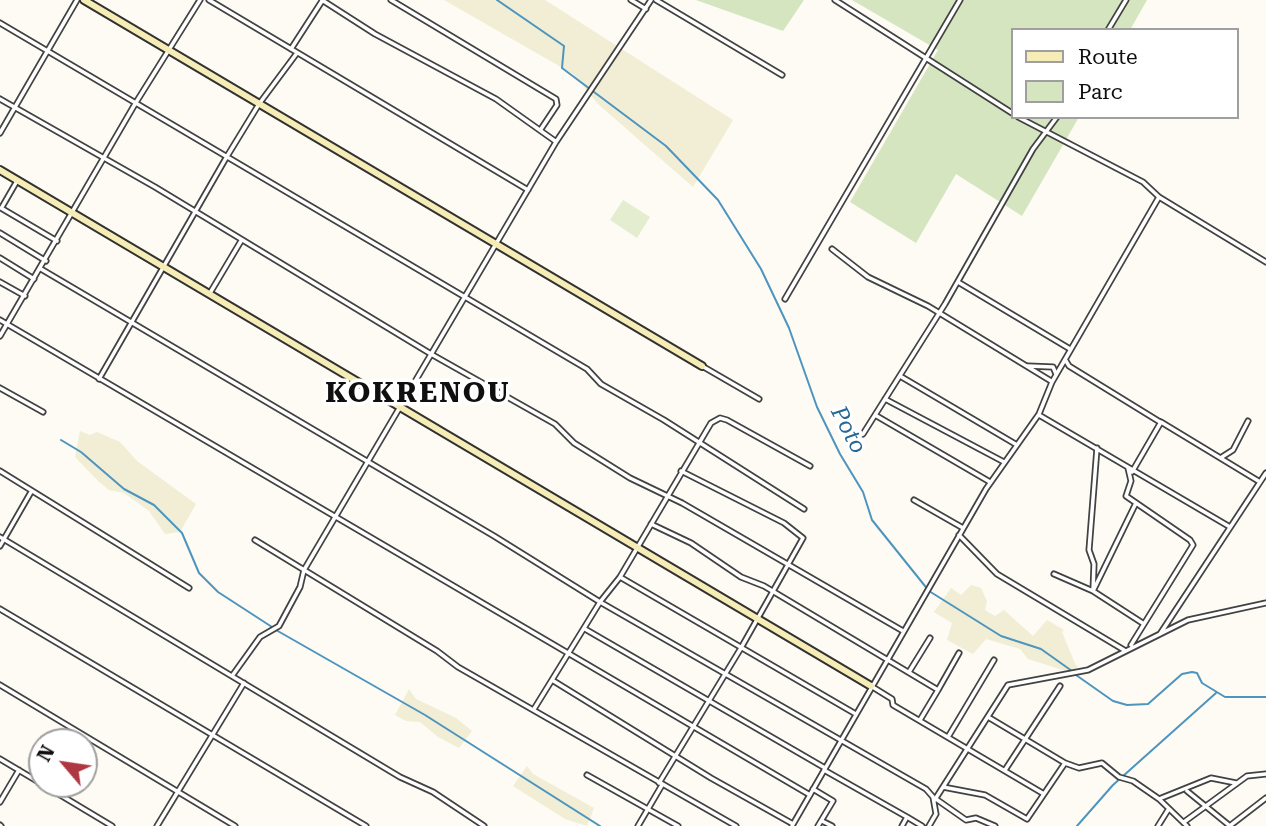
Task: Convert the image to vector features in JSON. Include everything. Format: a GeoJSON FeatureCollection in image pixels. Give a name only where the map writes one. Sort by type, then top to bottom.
{"type":"FeatureCollection","features":[{"type":"Feature","properties":{"kind":"street"},"geometry":{"type":"LineString","coordinates":[[0,133],[77,0]]}},
{"type":"Feature","properties":{"kind":"street"},"geometry":{"type":"LineString","coordinates":[[84,0],[759,399]]}},
{"type":"Feature","properties":{"kind":"street"},"geometry":{"type":"LineString","coordinates":[[0,336],[135,104],[200,0]]}},
{"type":"Feature","properties":{"kind":"street"},"geometry":{"type":"LineString","coordinates":[[209,0],[528,190]]}},
{"type":"Feature","properties":{"kind":"street"},"geometry":{"type":"LineString","coordinates":[[291,49],[323,0],[375,34],[496,99],[556,142]]}},
{"type":"Feature","properties":{"kind":"street"},"geometry":{"type":"LineString","coordinates":[[391,0],[556,99],[557,105],[541,129]]}},
{"type":"Feature","properties":{"kind":"street"},"geometry":{"type":"LineString","coordinates":[[631,0],[646,9]]}},
{"type":"Feature","properties":{"kind":"street"},"geometry":{"type":"LineString","coordinates":[[232,676],[260,637],[279,626],[300,587],[304,570],[556,142],[653,0],[782,75]]}},
{"type":"Feature","properties":{"kind":"street"},"geometry":{"type":"LineString","coordinates":[[835,0],[917,50],[925,60],[1010,112]]}},
{"type":"Feature","properties":{"kind":"street"},"geometry":{"type":"LineString","coordinates":[[785,299],[960,0]]}},
{"type":"Feature","properties":{"kind":"street"},"geometry":{"type":"LineString","coordinates":[[1109,28],[1126,0]]}},
{"type":"Feature","properties":{"kind":"street"},"geometry":{"type":"LineString","coordinates":[[0,23],[464,299],[587,369],[601,384],[804,509]]}},
{"type":"Feature","properties":{"kind":"street"},"geometry":{"type":"LineString","coordinates":[[99,379],[226,158],[259,104],[297,53]]}},
{"type":"Feature","properties":{"kind":"street"},"geometry":{"type":"LineString","coordinates":[[0,99],[195,212],[430,354],[555,424],[574,443],[903,631]]}},
{"type":"Feature","properties":{"kind":"street"},"geometry":{"type":"LineString","coordinates":[[1022,119],[1143,183],[1159,197],[1266,262]]}},
{"type":"Feature","properties":{"kind":"street"},"geometry":{"type":"LineString","coordinates":[[863,434],[940,313],[1056,119]]}},
{"type":"Feature","properties":{"kind":"street"},"geometry":{"type":"LineString","coordinates":[[0,170],[871,686],[892,699],[893,705],[1044,794]]}},
{"type":"Feature","properties":{"kind":"street"},"geometry":{"type":"LineString","coordinates":[[17,180],[1,208],[57,241]]}},
{"type":"Feature","properties":{"kind":"street"},"geometry":{"type":"LineString","coordinates":[[552,680],[793,825],[990,482],[1039,414],[1055,376],[1159,197]]}},
{"type":"Feature","properties":{"kind":"street"},"geometry":{"type":"LineString","coordinates":[[0,233],[46,261]]}},
{"type":"Feature","properties":{"kind":"street"},"geometry":{"type":"LineString","coordinates":[[209,295],[241,241]]}},
{"type":"Feature","properties":{"kind":"street"},"geometry":{"type":"LineString","coordinates":[[832,249],[868,277],[940,313],[1052,382]]}},
{"type":"Feature","properties":{"kind":"street"},"geometry":{"type":"LineString","coordinates":[[0,258],[35,279]]}},
{"type":"Feature","properties":{"kind":"street"},"geometry":{"type":"LineString","coordinates":[[41,269],[600,602],[841,738],[926,789],[935,801],[966,820],[976,818],[995,826]]}},
{"type":"Feature","properties":{"kind":"street"},"geometry":{"type":"LineString","coordinates":[[0,282],[24,296]]}},
{"type":"Feature","properties":{"kind":"street"},"geometry":{"type":"LineString","coordinates":[[958,282],[1071,350]]}},
{"type":"Feature","properties":{"kind":"street"},"geometry":{"type":"LineString","coordinates":[[0,320],[810,795]]}},
{"type":"Feature","properties":{"kind":"street"},"geometry":{"type":"LineString","coordinates":[[1066,360],[1078,371],[1260,482]]}},
{"type":"Feature","properties":{"kind":"street"},"geometry":{"type":"LineString","coordinates":[[1026,366],[1053,367],[1056,369],[1055,376]]}},
{"type":"Feature","properties":{"kind":"street"},"geometry":{"type":"LineString","coordinates":[[900,376],[1017,445]]}},
{"type":"Feature","properties":{"kind":"street"},"geometry":{"type":"LineString","coordinates":[[0,388],[43,412]]}},
{"type":"Feature","properties":{"kind":"street"},"geometry":{"type":"LineString","coordinates":[[885,399],[1004,463]]}},
{"type":"Feature","properties":{"kind":"street"},"geometry":{"type":"LineString","coordinates":[[1039,414],[1097,446],[1132,472],[1230,527]]}},
{"type":"Feature","properties":{"kind":"street"},"geometry":{"type":"LineString","coordinates":[[875,415],[990,482]]}},
{"type":"Feature","properties":{"kind":"street"},"geometry":{"type":"LineString","coordinates":[[534,709],[600,602],[620,577],[635,547],[711,422],[723,418],[810,466]]}},
{"type":"Feature","properties":{"kind":"street"},"geometry":{"type":"LineString","coordinates":[[1222,457],[1233,450],[1248,421]]}},
{"type":"Feature","properties":{"kind":"street"},"geometry":{"type":"LineString","coordinates":[[1132,472],[1161,422]]}},
{"type":"Feature","properties":{"kind":"street"},"geometry":{"type":"LineString","coordinates":[[1093,591],[1094,564],[1089,550],[1097,446]]}},
{"type":"Feature","properties":{"kind":"street"},"geometry":{"type":"LineString","coordinates":[[1128,468],[1131,481],[1126,496],[1190,540],[1193,545],[1130,647]]}},
{"type":"Feature","properties":{"kind":"street"},"geometry":{"type":"LineString","coordinates":[[0,471],[189,588]]}},
{"type":"Feature","properties":{"kind":"street"},"geometry":{"type":"LineString","coordinates":[[638,826],[707,700],[741,648],[803,538],[784,523],[681,471]]}},
{"type":"Feature","properties":{"kind":"street"},"geometry":{"type":"LineString","coordinates":[[1159,635],[1266,474]]}},
{"type":"Feature","properties":{"kind":"street"},"geometry":{"type":"LineString","coordinates":[[0,546],[31,492]]}},
{"type":"Feature","properties":{"kind":"street"},"geometry":{"type":"LineString","coordinates":[[914,500],[963,528]]}},
{"type":"Feature","properties":{"kind":"street"},"geometry":{"type":"LineString","coordinates":[[1093,591],[1136,503]]}},
{"type":"Feature","properties":{"kind":"street"},"geometry":{"type":"LineString","coordinates":[[651,524],[691,543],[741,577],[772,591],[938,690]]}},
{"type":"Feature","properties":{"kind":"street"},"geometry":{"type":"LineString","coordinates":[[959,535],[997,574],[1124,650]]}},
{"type":"Feature","properties":{"kind":"street"},"geometry":{"type":"LineString","coordinates":[[2,539],[400,777],[433,792],[481,825]]}},
{"type":"Feature","properties":{"kind":"street"},"geometry":{"type":"LineString","coordinates":[[254,540],[458,667],[736,826]]}},
{"type":"Feature","properties":{"kind":"street"},"geometry":{"type":"LineString","coordinates":[[1054,574],[1093,591],[1144,624]]}},
{"type":"Feature","properties":{"kind":"street"},"geometry":{"type":"LineString","coordinates":[[620,577],[855,713]]}},
{"type":"Feature","properties":{"kind":"street"},"geometry":{"type":"LineString","coordinates":[[929,826],[936,814],[935,801],[1008,685],[1088,670],[1130,647],[1204,614],[1266,604]]}},
{"type":"Feature","properties":{"kind":"street"},"geometry":{"type":"LineString","coordinates":[[0,609],[366,826]]}},
{"type":"Feature","properties":{"kind":"street"},"geometry":{"type":"LineString","coordinates":[[584,628],[922,826]]}},
{"type":"Feature","properties":{"kind":"street"},"geometry":{"type":"LineString","coordinates":[[908,672],[930,638]]}},
{"type":"Feature","properties":{"kind":"street"},"geometry":{"type":"LineString","coordinates":[[920,720],[959,653]]}},
{"type":"Feature","properties":{"kind":"street"},"geometry":{"type":"LineString","coordinates":[[948,737],[994,660]]}},
{"type":"Feature","properties":{"kind":"street"},"geometry":{"type":"LineString","coordinates":[[157,826],[244,683]]}},
{"type":"Feature","properties":{"kind":"street"},"geometry":{"type":"LineString","coordinates":[[0,685],[235,826]]}},
{"type":"Feature","properties":{"kind":"street"},"geometry":{"type":"LineString","coordinates":[[1005,770],[1059,686]]}},
{"type":"Feature","properties":{"kind":"street"},"geometry":{"type":"LineString","coordinates":[[988,717],[1065,763],[1079,768],[1102,763],[1119,777],[1133,781],[1159,799],[1186,824],[1204,805],[1247,776],[1266,774]]}},
{"type":"Feature","properties":{"kind":"street"},"geometry":{"type":"LineString","coordinates":[[0,759],[28,775]]}},
{"type":"Feature","properties":{"kind":"street"},"geometry":{"type":"LineString","coordinates":[[943,787],[985,795],[1023,819],[1029,817],[1065,763]]}},
{"type":"Feature","properties":{"kind":"street"},"geometry":{"type":"LineString","coordinates":[[0,802],[19,770]]}},
{"type":"Feature","properties":{"kind":"street"},"geometry":{"type":"LineString","coordinates":[[587,775],[678,826]]}},
{"type":"Feature","properties":{"kind":"street"},"geometry":{"type":"LineString","coordinates":[[1159,799],[1212,778],[1236,783]]}},
{"type":"Feature","properties":{"kind":"street"},"geometry":{"type":"LineString","coordinates":[[813,789],[833,801],[818,826]]}},
{"type":"Feature","properties":{"kind":"street"},"geometry":{"type":"LineString","coordinates":[[1186,790],[1230,825],[1266,798]]}},
{"type":"Feature","properties":{"kind":"street"},"geometry":{"type":"LineString","coordinates":[[65,798],[112,826]]}},
{"type":"Feature","properties":{"kind":"street"},"geometry":{"type":"LineString","coordinates":[[1158,826],[1168,810]]}},
{"type":"Feature","properties":{"kind":"street"},"geometry":{"type":"LineString","coordinates":[[902,826],[906,817]]}},
{"type":"Feature","properties":{"kind":"street"},"geometry":{"type":"LineString","coordinates":[[822,821],[832,826]]}},
{"type":"Feature","properties":{"kind":"shaded area"},"geometry":{"type":"Polygon","coordinates":[[[444,0],[545,0],[733,120],[693,187],[598,104],[573,74],[444,0]]]}},
{"type":"Feature","properties":{"kind":"shaded area"},"geometry":{"type":"Polygon","coordinates":[[[80,431],[90,435],[97,432],[120,442],[137,461],[196,504],[180,532],[165,534],[149,511],[124,493],[109,490],[98,481],[75,457],[80,431]]]}},
{"type":"Feature","properties":{"kind":"shaded area"},"geometry":{"type":"Polygon","coordinates":[[[971,585],[981,588],[987,601],[985,610],[995,616],[1004,610],[1033,636],[1047,620],[1064,630],[1062,632],[1076,666],[1079,665],[1072,673],[1028,659],[1020,649],[986,639],[973,654],[947,640],[952,623],[934,612],[951,588],[961,595],[971,585]]]}},
{"type":"Feature","properties":{"kind":"shaded area"},"geometry":{"type":"Polygon","coordinates":[[[409,689],[416,699],[456,718],[472,731],[459,748],[438,737],[420,722],[406,721],[395,715],[409,689]]]}},
{"type":"Feature","properties":{"kind":"shaded area"},"geometry":{"type":"Polygon","coordinates":[[[527,766],[533,774],[594,808],[587,826],[565,819],[513,786],[527,766]]]}},
{"type":"Feature","properties":{"kind":"green space"},"geometry":{"type":"Polygon","coordinates":[[[696,0],[804,0],[783,31],[696,0]]]}},
{"type":"Feature","properties":{"kind":"green space"},"geometry":{"type":"Polygon","coordinates":[[[852,0],[1147,0],[1131,28],[1010,28],[1010,119],[1078,119],[1022,216],[956,174],[916,243],[850,202],[938,50],[852,0]]]}},
{"type":"Feature","properties":{"kind":"green space"},"geometry":{"type":"Polygon","coordinates":[[[623,200],[650,217],[637,238],[610,220],[623,200]]]}},
{"type":"Feature","properties":{"kind":"waterway","name":"Poto"},"geometry":{"type":"LineString","coordinates":[[497,0],[564,46],[562,68],[666,146],[718,200],[761,269],[789,328],[817,407],[840,454],[863,492],[872,520],[929,591],[1001,636],[1041,649],[1072,671]]}},
{"type":"Feature","properties":{"kind":"waterway"},"geometry":{"type":"LineString","coordinates":[[61,440],[81,452],[124,489],[154,505],[182,533],[199,573],[218,592],[272,627]]}},
{"type":"Feature","properties":{"kind":"waterway"},"geometry":{"type":"LineString","coordinates":[[276,630],[425,715],[600,826]]}},
{"type":"Feature","properties":{"kind":"waterway","name":"Poto"},"geometry":{"type":"LineString","coordinates":[[1076,675],[1113,701],[1127,705],[1148,704],[1182,674],[1192,672],[1197,673],[1202,683],[1225,697],[1266,697]]}},
{"type":"Feature","properties":{"kind":"waterway"},"geometry":{"type":"LineString","coordinates":[[1077,826],[1113,785],[1216,693]]}},
{"type":"Feature","properties":{"kind":"district","name":"KOKRENOU"},"geometry":{"type":"Point","coordinates":[418,394]}}]}
